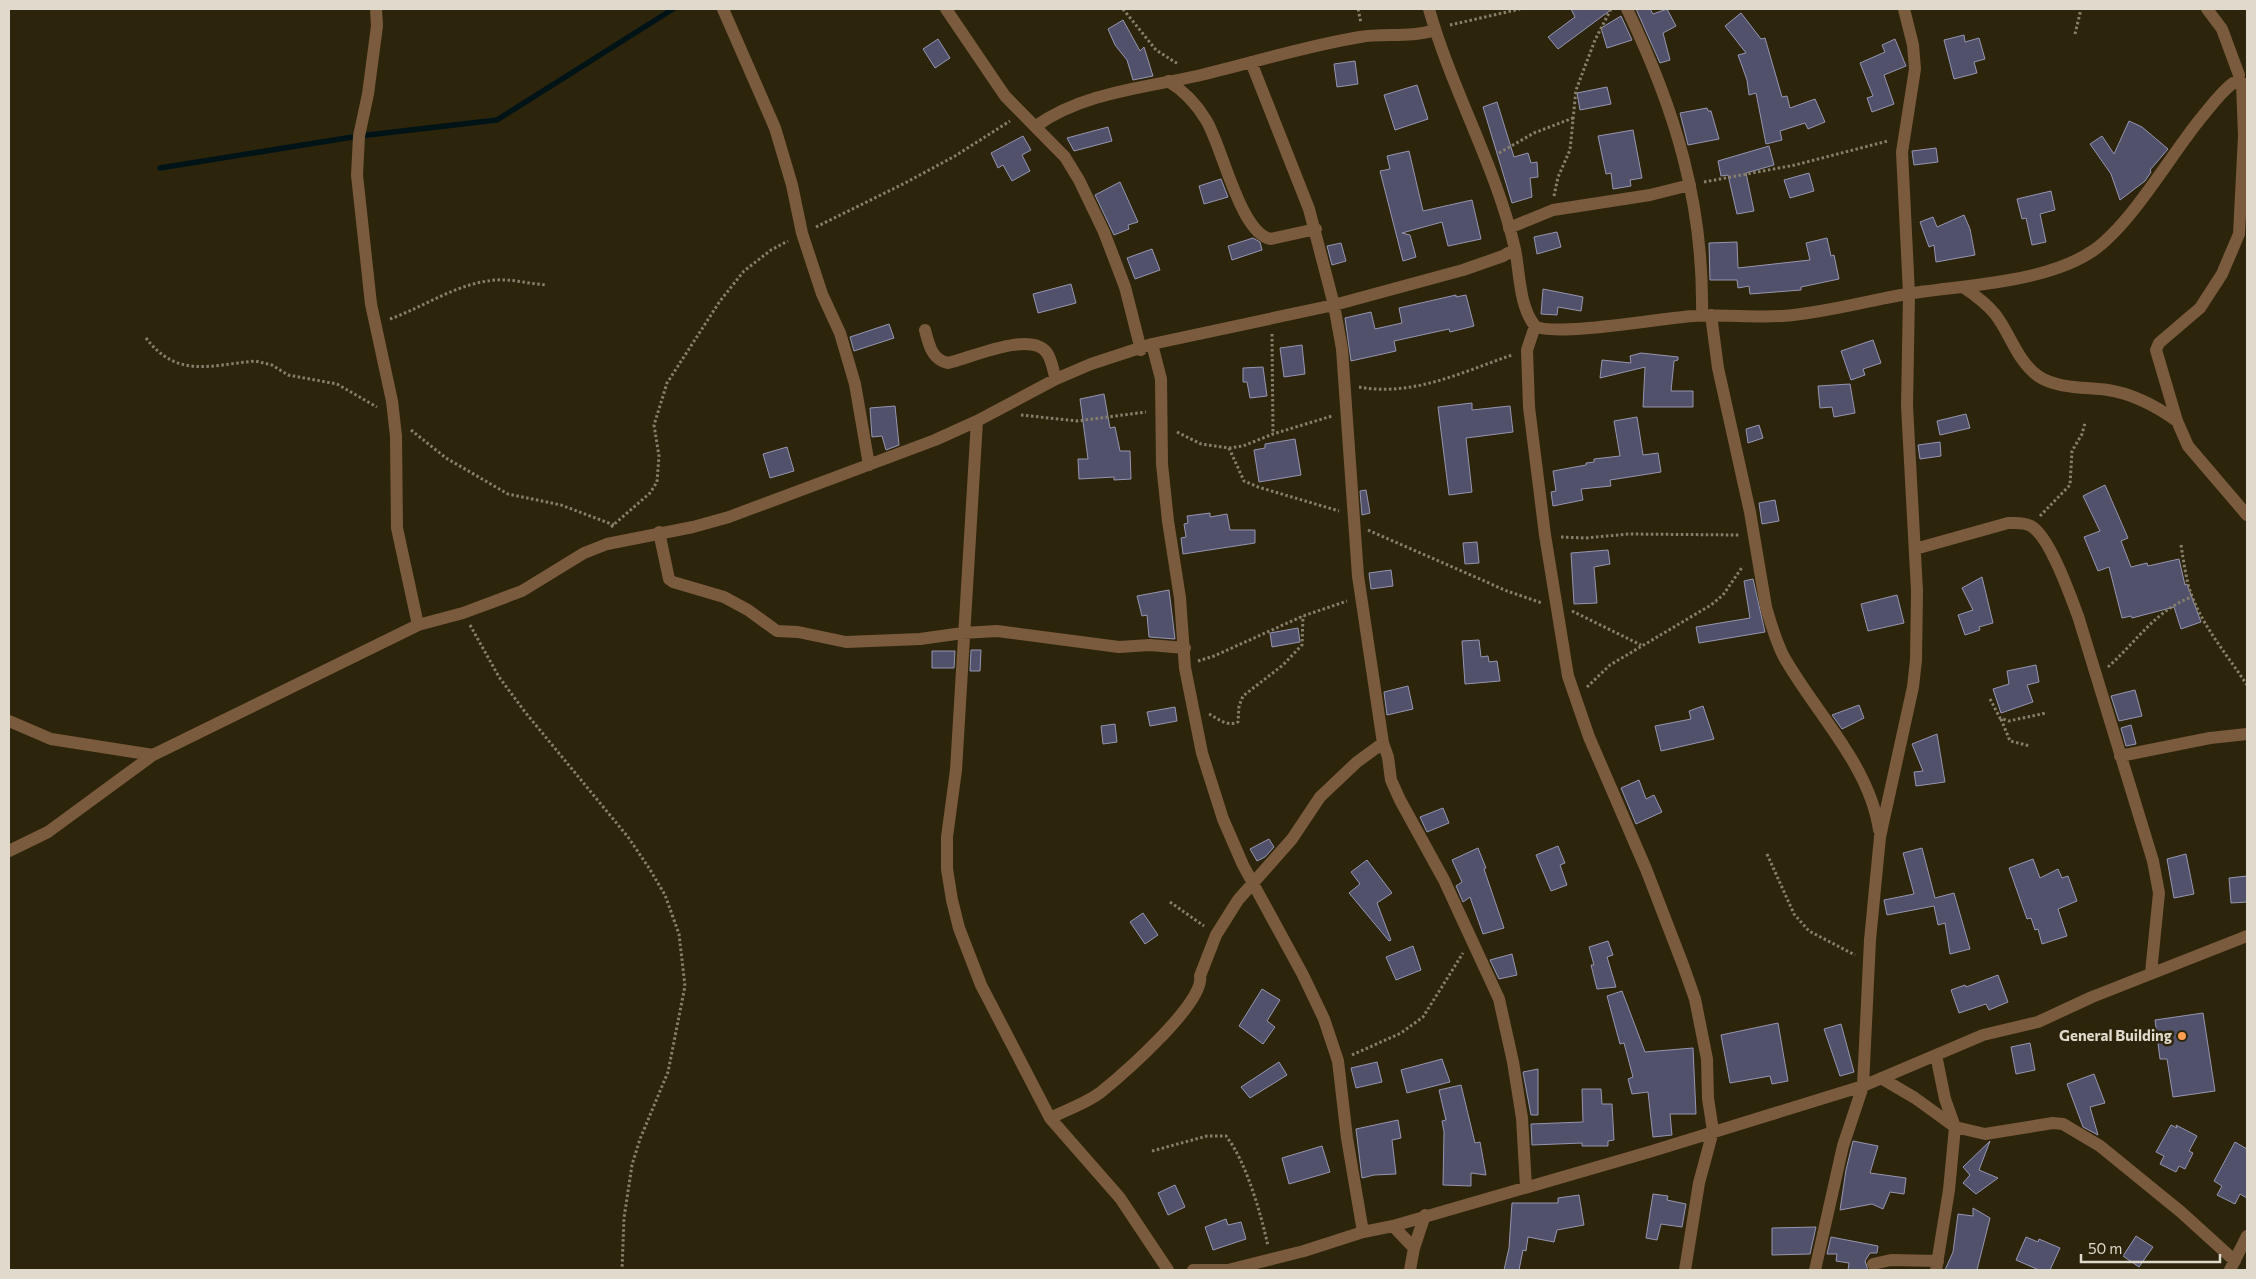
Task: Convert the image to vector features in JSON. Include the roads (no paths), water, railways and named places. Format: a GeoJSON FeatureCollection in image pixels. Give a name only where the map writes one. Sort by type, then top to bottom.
{"type":"FeatureCollection","features":[{"type":"Feature","properties":{"kind":"street"},"geometry":{"type":"LineString","coordinates":[[376,9],[377,26],[368,94],[359,136],[357,176],[371,304],[392,401],[396,436],[397,528],[418,625]]}},
{"type":"Feature","properties":{"kind":"street"},"geometry":{"type":"LineString","coordinates":[[723,9],[775,128],[797,203],[802,233],[822,294],[840,332],[855,384],[869,465]]}},
{"type":"Feature","properties":{"kind":"street"},"geometry":{"type":"LineString","coordinates":[[946,9],[991,78],[1020,112],[1065,157],[1104,232],[1133,312],[1162,379],[1162,464],[1178,578],[1185,654],[1192,703],[1212,787],[1243,865],[1303,975],[1324,1020],[1338,1060],[1347,1138],[1363,1232]]}},
{"type":"Feature","properties":{"kind":"street"},"geometry":{"type":"LineString","coordinates":[[1429,9],[1435,30],[1486,161],[1509,228],[1515,249],[1524,299],[1535,326],[1540,329],[1561,331],[1707,315],[1739,317],[1808,314],[1909,294],[1963,287],[2059,267],[2095,249],[2134,208],[2220,95],[2242,78]]}},
{"type":"Feature","properties":{"kind":"street"},"geometry":{"type":"LineString","coordinates":[[1628,9],[1672,114],[1690,185],[1698,228],[1707,315],[1740,462],[1773,631],[1784,657],[1835,732],[1855,768],[1877,815],[1880,836]]}},
{"type":"Feature","properties":{"kind":"street"},"geometry":{"type":"LineString","coordinates":[[1815,1270],[1844,1140],[1863,1086],[1869,962],[1880,836],[1913,687],[1918,625],[1907,406],[1909,294],[1903,200],[1903,136],[1915,69],[1913,45],[1904,9]]}},
{"type":"Feature","properties":{"kind":"street"},"geometry":{"type":"LineString","coordinates":[[2207,9],[2222,30],[2242,78],[2244,136],[2239,234],[2233,252],[2211,293],[2200,308],[2159,343],[2156,350],[2177,420],[2195,456],[2247,515]]}},
{"type":"Feature","properties":{"kind":"street"},"geometry":{"type":"LineString","coordinates":[[1036,126],[1056,112],[1076,103],[1346,39],[1424,34],[1435,30]]}},
{"type":"Feature","properties":{"kind":"street"},"geometry":{"type":"LineString","coordinates":[[1251,62],[1316,229],[1334,305],[1342,349],[1345,412],[1360,596],[1383,743],[1388,757],[1391,780],[1444,880],[1499,998],[1522,1118],[1526,1187]]}},
{"type":"Feature","properties":{"kind":"street"},"geometry":{"type":"LineString","coordinates":[[1168,81],[1183,91],[1206,119],[1242,209],[1258,232],[1264,238],[1271,240],[1316,229]]}},
{"type":"Feature","properties":{"kind":"street"},"geometry":{"type":"LineString","coordinates":[[1509,228],[1553,210],[1650,195],[1690,185]]}},
{"type":"Feature","properties":{"kind":"street"},"geometry":{"type":"LineString","coordinates":[[9,851],[25,845],[48,832],[153,755],[418,625],[463,614],[522,592],[584,553],[618,540],[693,527],[729,517],[869,465],[978,421],[1056,379],[1092,364],[1147,347],[1334,305],[1463,270],[1503,256],[1515,249]]}},
{"type":"Feature","properties":{"kind":"street"},"geometry":{"type":"LineString","coordinates":[[1963,287],[1983,301],[1996,315],[2026,366],[2039,377],[2056,383],[2124,394],[2159,408],[2177,420]]}},
{"type":"Feature","properties":{"kind":"street"},"geometry":{"type":"LineString","coordinates":[[1535,326],[1526,350],[1529,407],[1545,535],[1568,676],[1575,701],[1646,869],[1695,999],[1707,1059],[1708,1098],[1713,1131],[1699,1183],[1685,1270]]}},
{"type":"Feature","properties":{"kind":"street"},"geometry":{"type":"LineString","coordinates":[[925,330],[934,354],[940,362],[948,364],[1020,343],[1037,346],[1046,352],[1056,379]]}},
{"type":"Feature","properties":{"kind":"street"},"geometry":{"type":"LineString","coordinates":[[978,421],[963,633],[956,770],[947,837],[947,869],[952,900],[959,928],[980,986],[1050,1118],[1120,1198],[1168,1270]]}},
{"type":"Feature","properties":{"kind":"street"},"geometry":{"type":"LineString","coordinates":[[1915,549],[2008,523],[2031,525],[2038,531],[2065,581],[2157,878],[2157,919],[2151,973]]}},
{"type":"Feature","properties":{"kind":"street"},"geometry":{"type":"LineString","coordinates":[[659,532],[669,579],[673,582],[728,599],[777,631],[798,632],[846,642],[920,639],[963,633],[998,631],[1119,647],[1150,645],[1185,654]]}},
{"type":"Feature","properties":{"kind":"street"},"geometry":{"type":"LineString","coordinates":[[9,721],[51,739],[153,755]]}},
{"type":"Feature","properties":{"kind":"street"},"geometry":{"type":"LineString","coordinates":[[2120,756],[2202,739],[2247,734]]}},
{"type":"Feature","properties":{"kind":"street"},"geometry":{"type":"LineString","coordinates":[[1050,1118],[1100,1093],[1179,1019],[1198,990],[1201,983],[1200,976],[1218,930],[1229,912],[1292,839],[1320,797],[1357,762],[1383,743]]}},
{"type":"Feature","properties":{"kind":"street"},"geometry":{"type":"LineString","coordinates":[[1193,1270],[1228,1270],[1304,1251],[1363,1232],[1393,1226],[1863,1086],[1983,1035],[2038,1022],[2151,973],[2247,936]]}},
{"type":"Feature","properties":{"kind":"street"},"geometry":{"type":"LineString","coordinates":[[1872,1264],[1891,1260],[1937,1266],[1956,1127],[1945,1099],[1936,1055]]}},
{"type":"Feature","properties":{"kind":"street"},"geometry":{"type":"LineString","coordinates":[[1881,1078],[1915,1098],[1956,1127],[1985,1134],[2053,1123],[2063,1124],[2100,1146],[2156,1190],[2232,1266],[2247,1236]]}},
{"type":"Feature","properties":{"kind":"street"},"geometry":{"type":"LineString","coordinates":[[1410,1270],[1414,1248],[1425,1215]]}},
{"type":"Feature","properties":{"kind":"street"},"geometry":{"type":"LineString","coordinates":[[1393,1226],[1414,1248]]}},
{"type":"Feature","properties":{"kind":"waterway"},"geometry":{"type":"LineString","coordinates":[[160,168],[359,136],[497,120],[673,9]]}},
{"type":"Feature","properties":{"kind":"place","name":"General Building"},"geometry":{"type":"Point","coordinates":[2182,1036]}}]}
